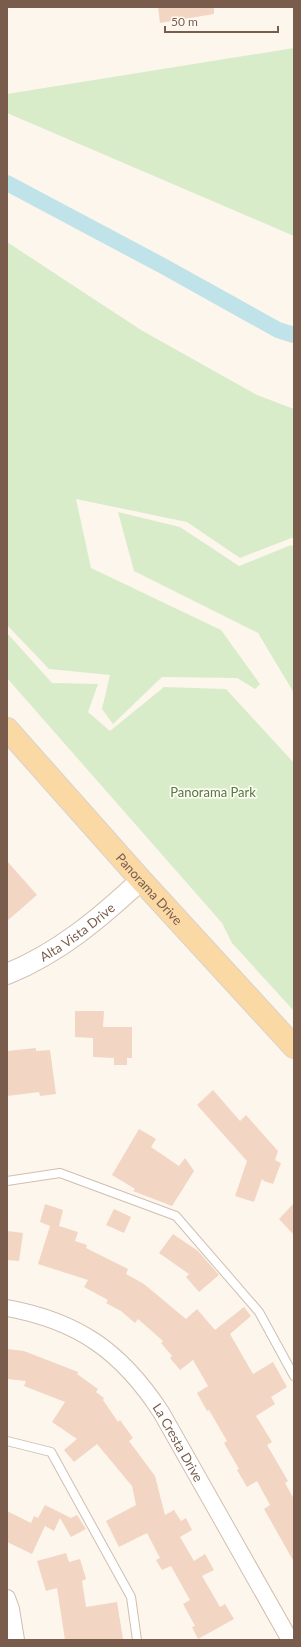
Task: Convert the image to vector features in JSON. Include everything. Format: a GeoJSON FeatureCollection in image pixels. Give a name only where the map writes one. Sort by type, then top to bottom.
{"type":"FeatureCollection","features":[{"type":"Feature","properties":{"kind":"main road","name":"Panorama Drive"},"geometry":{"type":"LineString","coordinates":[[7,729],[141,880],[294,1047]]}},
{"type":"Feature","properties":{"kind":"street","name":"Alta Vista Drive"},"geometry":{"type":"LineString","coordinates":[[7,974],[45,956],[75,937],[106,912],[141,880]]}},
{"type":"Feature","properties":{"kind":"street","name":"La Cresta Drive"},"geometry":{"type":"LineString","coordinates":[[7,1308],[36,1314],[60,1322],[83,1333],[107,1349],[133,1374],[161,1412],[290,1640]]}},
{"type":"Feature","properties":{"kind":"street"},"geometry":{"type":"LineString","coordinates":[[7,1598],[11,1609],[16,1640]]}},
{"type":"Feature","properties":{"kind":"lane"},"geometry":{"type":"LineString","coordinates":[[7,1181],[60,1173],[176,1216],[259,1312],[294,1376]]}},
{"type":"Feature","properties":{"kind":"lane"},"geometry":{"type":"LineString","coordinates":[[7,1441],[51,1452],[131,1597],[137,1640]]}},
{"type":"Feature","properties":{"kind":"green space"},"geometry":{"type":"Polygon","coordinates":[[[294,48],[294,236],[7,113],[7,94],[294,48]]]}},
{"type":"Feature","properties":{"kind":"green space"},"geometry":{"type":"Polygon","coordinates":[[[7,242],[141,330],[257,395],[294,409],[294,537],[240,558],[187,522],[76,499],[91,568],[221,630],[260,684],[255,689],[237,678],[162,677],[113,724],[102,709],[110,675],[49,669],[7,625],[7,242]]]}},
{"type":"Feature","properties":{"kind":"green space"},"geometry":{"type":"Polygon","coordinates":[[[118,512],[180,527],[239,566],[291,545],[294,547],[294,693],[258,633],[134,571],[118,512]]]}},
{"type":"Feature","properties":{"kind":"green space","name":"Panorama Park"},"geometry":{"type":"Polygon","coordinates":[[[7,633],[52,683],[98,684],[88,712],[110,731],[164,687],[226,689],[294,763],[294,1011],[232,943],[222,923],[7,678],[7,633]]]}},
{"type":"Feature","properties":{"kind":"building"},"geometry":{"type":"Polygon","coordinates":[[[158,7],[214,7],[214,14],[160,23],[158,7]]]}},
{"type":"Feature","properties":{"kind":"building"},"geometry":{"type":"Polygon","coordinates":[[[7,861],[37,895],[7,921],[7,861]]]}},
{"type":"Feature","properties":{"kind":"building"},"geometry":{"type":"Polygon","coordinates":[[[75,1011],[104,1011],[103,1027],[132,1027],[132,1058],[127,1058],[127,1065],[114,1065],[114,1058],[93,1057],[93,1038],[75,1037],[75,1011]]]}},
{"type":"Feature","properties":{"kind":"building"},"geometry":{"type":"Polygon","coordinates":[[[36,1048],[36,1051],[50,1050],[56,1094],[40,1096],[39,1092],[7,1096],[7,1051],[36,1048]]]}},
{"type":"Feature","properties":{"kind":"building"},"geometry":{"type":"Polygon","coordinates":[[[213,1090],[240,1121],[246,1115],[278,1151],[275,1160],[281,1163],[273,1184],[262,1179],[254,1202],[235,1196],[247,1161],[197,1105],[213,1090]]]}},
{"type":"Feature","properties":{"kind":"building"},"geometry":{"type":"Polygon","coordinates":[[[139,1129],[156,1139],[151,1147],[179,1166],[185,1158],[194,1171],[172,1206],[133,1191],[135,1189],[112,1175],[139,1129]]]}},
{"type":"Feature","properties":{"kind":"building"},"geometry":{"type":"Polygon","coordinates":[[[294,1203],[294,1235],[279,1219],[294,1203]]]}},
{"type":"Feature","properties":{"kind":"building"},"geometry":{"type":"Polygon","coordinates":[[[45,1204],[63,1210],[59,1226],[78,1232],[75,1241],[87,1245],[86,1248],[128,1269],[126,1274],[144,1284],[186,1319],[197,1309],[215,1330],[244,1307],[251,1316],[230,1334],[253,1374],[273,1362],[287,1387],[271,1397],[275,1404],[256,1416],[272,1442],[267,1445],[288,1481],[285,1483],[294,1499],[294,1562],[264,1509],[270,1505],[257,1481],[247,1487],[237,1470],[239,1469],[224,1443],[227,1441],[197,1393],[208,1386],[193,1360],[180,1370],[170,1358],[172,1356],[161,1343],[163,1341],[138,1319],[135,1323],[121,1311],[106,1303],[108,1300],[84,1287],[88,1280],[38,1264],[50,1226],[40,1222],[45,1204]]]}},
{"type":"Feature","properties":{"kind":"building"},"geometry":{"type":"Polygon","coordinates":[[[114,1209],[131,1217],[124,1233],[106,1225],[114,1209]]]}},
{"type":"Feature","properties":{"kind":"building"},"geometry":{"type":"Polygon","coordinates":[[[7,1231],[23,1233],[19,1261],[7,1260],[7,1231]]]}},
{"type":"Feature","properties":{"kind":"building"},"geometry":{"type":"Polygon","coordinates":[[[173,1234],[198,1251],[219,1275],[199,1292],[186,1277],[189,1274],[159,1253],[173,1234]]]}},
{"type":"Feature","properties":{"kind":"building"},"geometry":{"type":"Polygon","coordinates":[[[7,1349],[24,1351],[78,1372],[77,1374],[98,1389],[96,1392],[104,1398],[103,1400],[118,1422],[120,1420],[133,1438],[129,1441],[155,1476],[165,1515],[174,1510],[181,1521],[186,1518],[192,1530],[180,1537],[194,1561],[205,1554],[214,1570],[202,1576],[220,1607],[225,1604],[234,1619],[198,1639],[192,1627],[195,1626],[183,1604],[190,1600],[171,1566],[162,1570],[156,1560],[160,1558],[147,1533],[119,1547],[106,1521],[136,1505],[132,1486],[97,1444],[74,1462],[64,1450],[77,1439],[52,1422],[65,1402],[24,1386],[26,1381],[7,1379],[7,1349]]]}},
{"type":"Feature","properties":{"kind":"building"},"geometry":{"type":"Polygon","coordinates":[[[45,1505],[71,1518],[77,1515],[86,1529],[71,1537],[60,1518],[54,1531],[45,1526],[32,1554],[7,1542],[7,1511],[31,1523],[34,1516],[38,1518],[45,1505]]]}},
{"type":"Feature","properties":{"kind":"building"},"geometry":{"type":"Polygon","coordinates":[[[66,1553],[69,1562],[80,1559],[86,1579],[82,1581],[86,1607],[117,1602],[123,1639],[65,1640],[57,1588],[46,1591],[37,1561],[66,1553]]]}},
{"type":"Feature","properties":{"kind":"waterway"},"geometry":{"type":"LineString","coordinates":[[7,183],[163,266],[278,330],[294,335]]}}]}
